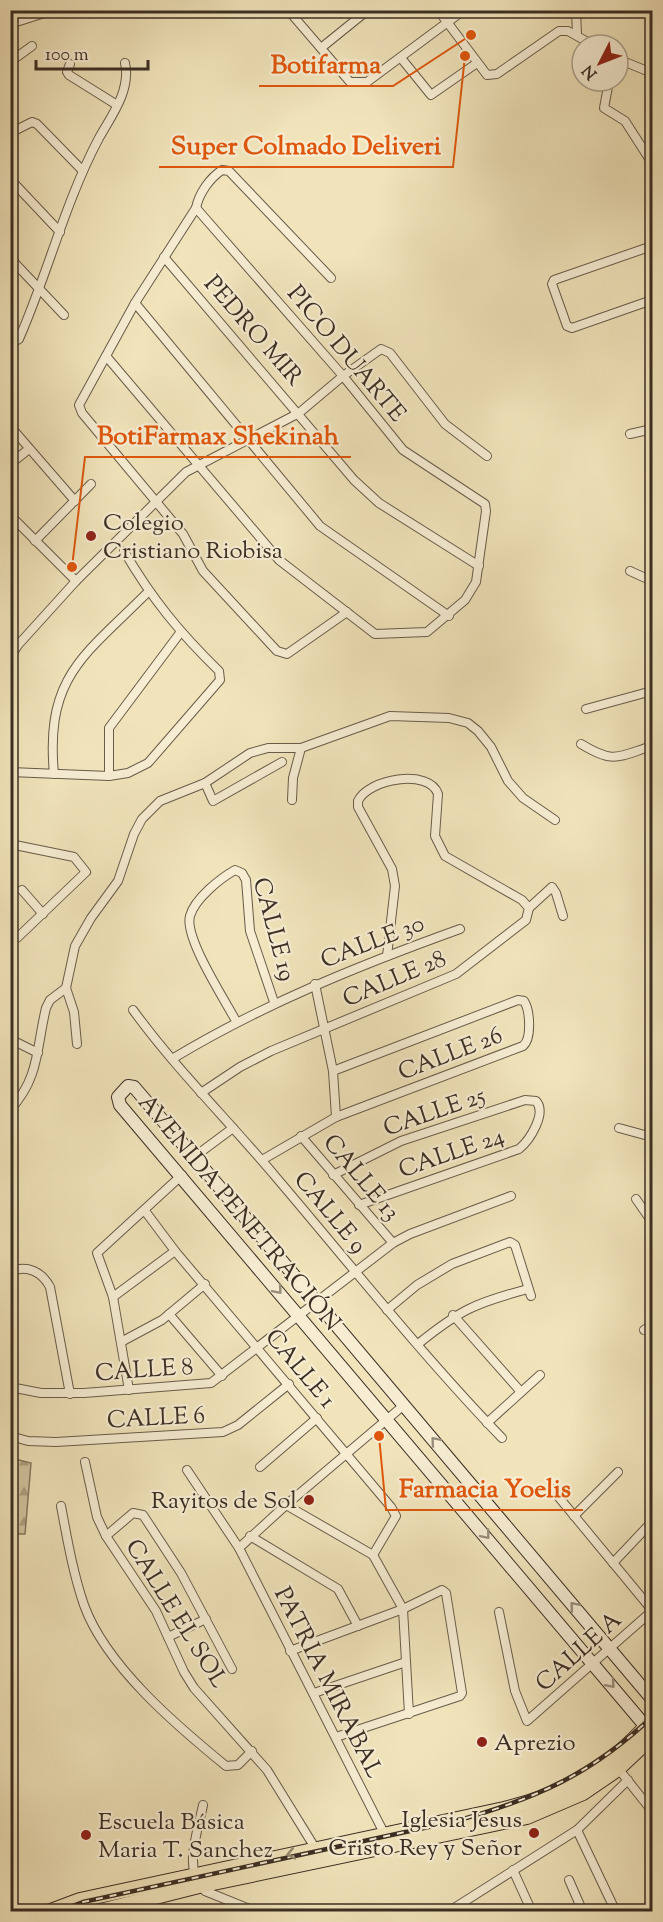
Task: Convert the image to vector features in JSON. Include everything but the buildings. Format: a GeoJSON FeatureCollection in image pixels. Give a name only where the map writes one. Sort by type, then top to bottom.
{"type":"FeatureCollection","features":[{"type":"Feature","properties":{"kind":"main road"},"geometry":{"type":"LineString","coordinates":[[48,1911],[80,1900],[527,1817],[583,1793],[651,1729]]}},
{"type":"Feature","properties":{"kind":"main road"},"geometry":{"type":"LineString","coordinates":[[318,1855],[382,1835],[555,1795],[614,1764]]}},
{"type":"Feature","properties":{"kind":"main road"},"geometry":{"type":"LineString","coordinates":[[96,1911],[197,1880]]}},
{"type":"Feature","properties":{"kind":"street"},"geometry":{"type":"LineString","coordinates":[[10,24],[54,10]]}},
{"type":"Feature","properties":{"kind":"street"},"geometry":{"type":"LineString","coordinates":[[288,10],[350,82],[358,84],[367,82],[464,10]]}},
{"type":"Feature","properties":{"kind":"street"},"geometry":{"type":"LineString","coordinates":[[438,10],[477,63],[487,75],[492,76],[559,31],[572,33]]}},
{"type":"Feature","properties":{"kind":"street"},"geometry":{"type":"LineString","coordinates":[[576,10],[577,33]]}},
{"type":"Feature","properties":{"kind":"street"},"geometry":{"type":"LineString","coordinates":[[321,48],[368,11]]}},
{"type":"Feature","properties":{"kind":"street"},"geometry":{"type":"LineString","coordinates":[[10,62],[32,46]]}},
{"type":"Feature","properties":{"kind":"street"},"geometry":{"type":"LineString","coordinates":[[401,58],[431,94],[477,63]]}},
{"type":"Feature","properties":{"kind":"street"},"geometry":{"type":"LineString","coordinates":[[10,339],[14,342],[20,339],[82,171],[128,80],[125,63]]}},
{"type":"Feature","properties":{"kind":"street"},"geometry":{"type":"LineString","coordinates":[[70,64],[67,72],[69,75],[117,105]]}},
{"type":"Feature","properties":{"kind":"street"},"geometry":{"type":"LineString","coordinates":[[630,64],[652,73]]}},
{"type":"Feature","properties":{"kind":"street"},"geometry":{"type":"LineString","coordinates":[[607,93],[604,108],[625,121],[652,163]]}},
{"type":"Feature","properties":{"kind":"street"},"geometry":{"type":"LineString","coordinates":[[10,133],[32,122],[37,124],[82,171]]}},
{"type":"Feature","properties":{"kind":"street"},"geometry":{"type":"LineString","coordinates":[[331,278],[229,171],[222,170],[213,176],[196,208],[135,303],[79,405],[82,413],[183,534],[203,571],[277,651],[287,654],[347,612]]}},
{"type":"Feature","properties":{"kind":"street"},"geometry":{"type":"LineString","coordinates":[[10,179],[60,232]]}},
{"type":"Feature","properties":{"kind":"street","name":"PICO DUARTE"},"geometry":{"type":"LineString","coordinates":[[196,208],[343,376],[403,450],[485,504],[479,566]]}},
{"type":"Feature","properties":{"kind":"street"},"geometry":{"type":"LineString","coordinates":[[652,246],[554,280],[552,284],[567,326],[572,328],[652,300]]}},
{"type":"Feature","properties":{"kind":"street","name":"PEDRO MIR"},"geometry":{"type":"LineString","coordinates":[[164,257],[300,413],[354,480],[379,503],[479,566]]}},
{"type":"Feature","properties":{"kind":"street"},"geometry":{"type":"LineString","coordinates":[[10,258],[64,315]]}},
{"type":"Feature","properties":{"kind":"street"},"geometry":{"type":"LineString","coordinates":[[135,303],[320,526],[449,616]]}},
{"type":"Feature","properties":{"kind":"street"},"geometry":{"type":"LineString","coordinates":[[10,658],[18,645],[76,581],[154,502],[197,465],[300,413],[343,376],[381,349],[386,350],[445,424],[487,456]]}},
{"type":"Feature","properties":{"kind":"street"},"geometry":{"type":"LineString","coordinates":[[106,356],[279,561],[380,636],[427,632],[449,616],[465,600],[476,582],[479,566]]}},
{"type":"Feature","properties":{"kind":"street"},"geometry":{"type":"LineString","coordinates":[[10,426],[75,501]]}},
{"type":"Feature","properties":{"kind":"street"},"geometry":{"type":"LineString","coordinates":[[630,434],[652,429]]}},
{"type":"Feature","properties":{"kind":"street"},"geometry":{"type":"LineString","coordinates":[[10,464],[29,448]]}},
{"type":"Feature","properties":{"kind":"street"},"geometry":{"type":"LineString","coordinates":[[35,541],[91,484]]}},
{"type":"Feature","properties":{"kind":"street"},"geometry":{"type":"LineString","coordinates":[[10,515],[76,581]]}},
{"type":"Feature","properties":{"kind":"street"},"geometry":{"type":"LineString","coordinates":[[10,772],[109,776],[128,773],[148,764],[220,680],[219,671],[180,633],[148,592],[124,551]]}},
{"type":"Feature","properties":{"kind":"street"},"geometry":{"type":"LineString","coordinates":[[630,571],[652,581]]}},
{"type":"Feature","properties":{"kind":"street"},"geometry":{"type":"LineString","coordinates":[[54,774],[51,740],[62,688],[91,649],[148,592]]}},
{"type":"Feature","properties":{"kind":"street"},"geometry":{"type":"LineString","coordinates":[[109,776],[109,728],[180,633]]}},
{"type":"Feature","properties":{"kind":"street"},"geometry":{"type":"LineString","coordinates":[[586,709],[652,691]]}},
{"type":"Feature","properties":{"kind":"street"},"geometry":{"type":"LineString","coordinates":[[76,1044],[74,1012],[66,988],[75,946],[91,918],[118,881],[134,834],[142,819],[160,801],[204,783],[250,753],[267,748],[301,748],[390,716],[427,716],[468,723],[491,747],[508,781],[523,798],[555,820]]}},
{"type":"Feature","properties":{"kind":"street"},"geometry":{"type":"LineString","coordinates":[[581,744],[602,757],[613,759],[652,746]]}},
{"type":"Feature","properties":{"kind":"street"},"geometry":{"type":"LineString","coordinates":[[292,800],[293,778],[301,748]]}},
{"type":"Feature","properties":{"kind":"street"},"geometry":{"type":"LineString","coordinates":[[204,783],[213,801],[282,762]]}},
{"type":"Feature","properties":{"kind":"street","name":"CALLE 28"},"geometry":{"type":"LineString","coordinates":[[201,1093],[240,1067],[324,1027],[456,974],[526,920],[529,908],[493,882],[445,856],[435,836],[436,788],[426,782],[398,779],[384,782],[369,789],[358,801],[358,807],[392,869],[395,886],[387,956]]}},
{"type":"Feature","properties":{"kind":"street"},"geometry":{"type":"LineString","coordinates":[[10,844],[74,857],[85,869],[84,876],[17,938],[10,937]]}},
{"type":"Feature","properties":{"kind":"street","name":"CALLE 19"},"geometry":{"type":"LineString","coordinates":[[236,1021],[194,939],[190,916],[197,903],[225,875],[235,870],[242,873],[246,880],[250,931],[274,1002]]}},
{"type":"Feature","properties":{"kind":"street"},"geometry":{"type":"LineString","coordinates":[[529,908],[552,887],[563,916]]}},
{"type":"Feature","properties":{"kind":"street"},"geometry":{"type":"LineString","coordinates":[[22,890],[43,914]]}},
{"type":"Feature","properties":{"kind":"street","name":"CALLE 30"},"geometry":{"type":"LineString","coordinates":[[172,1059],[236,1021],[274,1002],[460,929]]}},
{"type":"Feature","properties":{"kind":"street"},"geometry":{"type":"LineString","coordinates":[[315,984],[333,1071],[336,1118]]}},
{"type":"Feature","properties":{"kind":"street"},"geometry":{"type":"LineString","coordinates":[[10,1110],[14,1100],[34,1074],[46,1008],[50,1000],[66,988]]}},
{"type":"Feature","properties":{"kind":"street","name":"CALLE 26"},"geometry":{"type":"LineString","coordinates":[[262,1160],[336,1118],[523,1046],[528,1038],[527,1005],[524,1001],[518,1000],[333,1071]]}},
{"type":"Feature","properties":{"kind":"street","name":"CALLE 9"},"geometry":{"type":"LineString","coordinates":[[133,1010],[172,1059],[262,1160],[387,1310],[502,1438]]}},
{"type":"Feature","properties":{"kind":"street"},"geometry":{"type":"LineString","coordinates":[[10,1039],[38,1053]]}},
{"type":"Feature","properties":{"kind":"street","name":"AVENIDA PENETRACIÓN"},"geometry":{"type":"LineString","coordinates":[[651,1729],[182,1175],[120,1105],[120,1094],[128,1086],[134,1087],[194,1157],[652,1699]]}},
{"type":"Feature","properties":{"kind":"street","name":"CALLE 25"},"geometry":{"type":"LineString","coordinates":[[333,1174],[401,1141],[525,1100],[536,1101],[539,1105],[540,1116]]}},
{"type":"Feature","properties":{"kind":"street","name":"CALLE 24"},"geometry":{"type":"LineString","coordinates":[[360,1205],[519,1149],[526,1144],[540,1116]]}},
{"type":"Feature","properties":{"kind":"street"},"geometry":{"type":"LineString","coordinates":[[194,1157],[233,1128]]}},
{"type":"Feature","properties":{"kind":"street"},"geometry":{"type":"LineString","coordinates":[[619,1128],[652,1137]]}},
{"type":"Feature","properties":{"kind":"street","name":"CALLE 13"},"geometry":{"type":"LineString","coordinates":[[301,1136],[393,1243]]}},
{"type":"Feature","properties":{"kind":"street"},"geometry":{"type":"LineString","coordinates":[[129,1390],[113,1297],[97,1254],[182,1175]]}},
{"type":"Feature","properties":{"kind":"street","name":"CALLE 8"},"geometry":{"type":"LineString","coordinates":[[11,1387],[42,1393],[70,1394],[202,1385],[222,1376],[336,1284],[357,1272],[393,1243],[410,1234],[511,1196]]}},
{"type":"Feature","properties":{"kind":"street"},"geometry":{"type":"LineString","coordinates":[[636,1199],[652,1222]]}},
{"type":"Feature","properties":{"kind":"street","name":"CALLE 1"},"geometry":{"type":"LineString","coordinates":[[145,1211],[176,1251],[348,1452],[396,1514],[373,1555]]}},
{"type":"Feature","properties":{"kind":"street"},"geometry":{"type":"LineString","coordinates":[[387,1310],[417,1285],[452,1264],[510,1242],[515,1245],[529,1292],[482,1301],[453,1316],[418,1344]]}},
{"type":"Feature","properties":{"kind":"street"},"geometry":{"type":"LineString","coordinates":[[113,1297],[176,1251]]}},
{"type":"Feature","properties":{"kind":"street"},"geometry":{"type":"LineString","coordinates":[[10,1272],[19,1269],[33,1270],[50,1287],[70,1394]]}},
{"type":"Feature","properties":{"kind":"street"},"geometry":{"type":"LineString","coordinates":[[121,1342],[169,1314],[205,1284]]}},
{"type":"Feature","properties":{"kind":"street"},"geometry":{"type":"LineString","coordinates":[[169,1314],[222,1376]]}},
{"type":"Feature","properties":{"kind":"street"},"geometry":{"type":"LineString","coordinates":[[453,1316],[521,1392]]}},
{"type":"Feature","properties":{"kind":"street"},"geometry":{"type":"LineString","coordinates":[[644,1330],[652,1324]]}},
{"type":"Feature","properties":{"kind":"street"},"geometry":{"type":"LineString","coordinates":[[487,1423],[540,1375]]}},
{"type":"Feature","properties":{"kind":"street","name":"CALLE 6"},"geometry":{"type":"LineString","coordinates":[[10,1436],[28,1441],[56,1442],[223,1432],[245,1420],[289,1384]]}},
{"type":"Feature","properties":{"kind":"street"},"geometry":{"type":"LineString","coordinates":[[10,1396],[11,1387]]}},
{"type":"Feature","properties":{"kind":"street"},"geometry":{"type":"LineString","coordinates":[[238,1548],[404,1405]]}},
{"type":"Feature","properties":{"kind":"street"},"geometry":{"type":"LineString","coordinates":[[260,1467],[317,1418]]}},
{"type":"Feature","properties":{"kind":"street","name":"CALLE EL SOL"},"geometry":{"type":"LineString","coordinates":[[85,1462],[94,1508],[106,1536],[144,1590],[194,1688],[252,1750],[318,1855]]}},
{"type":"Feature","properties":{"kind":"street","name":"PATRIA MIRABAL"},"geometry":{"type":"LineString","coordinates":[[187,1470],[238,1548],[314,1693],[382,1835]]}},
{"type":"Feature","properties":{"kind":"street"},"geometry":{"type":"LineString","coordinates":[[574,1516],[618,1473]]}},
{"type":"Feature","properties":{"kind":"street"},"geometry":{"type":"LineString","coordinates":[[552,1490],[652,1610]]}},
{"type":"Feature","properties":{"kind":"street"},"geometry":{"type":"LineString","coordinates":[[286,1505],[373,1555],[404,1609],[409,1714]]}},
{"type":"Feature","properties":{"kind":"street"},"geometry":{"type":"LineString","coordinates":[[61,1506],[84,1606],[115,1657],[173,1723],[226,1766],[238,1765],[252,1750]]}},
{"type":"Feature","properties":{"kind":"street"},"geometry":{"type":"LineString","coordinates":[[106,1536],[133,1513],[143,1515],[181,1573],[232,1669]]}},
{"type":"Feature","properties":{"kind":"street"},"geometry":{"type":"LineString","coordinates":[[613,1563],[647,1527]]}},
{"type":"Feature","properties":{"kind":"street"},"geometry":{"type":"LineString","coordinates":[[250,1536],[338,1588],[358,1626]]}},
{"type":"Feature","properties":{"kind":"street"},"geometry":{"type":"LineString","coordinates":[[290,1651],[404,1609],[444,1591],[462,1693],[456,1698],[337,1739]]}},
{"type":"Feature","properties":{"kind":"street","name":"CALLE A"},"geometry":{"type":"LineString","coordinates":[[499,1612],[515,1691],[524,1719],[531,1720],[652,1610]]}},
{"type":"Feature","properties":{"kind":"street"},"geometry":{"type":"LineString","coordinates":[[168,1637],[206,1619]]}},
{"type":"Feature","properties":{"kind":"street"},"geometry":{"type":"LineString","coordinates":[[314,1693],[406,1662]]}},
{"type":"Feature","properties":{"kind":"street"},"geometry":{"type":"LineString","coordinates":[[614,1764],[652,1811]]}},
{"type":"Feature","properties":{"kind":"street"},"geometry":{"type":"LineString","coordinates":[[448,1911],[577,1830],[628,1780]]}},
{"type":"Feature","properties":{"kind":"street"},"geometry":{"type":"LineString","coordinates":[[203,1805],[192,1863],[197,1880],[205,1892],[257,1911]]}},
{"type":"Feature","properties":{"kind":"street"},"geometry":{"type":"LineString","coordinates":[[577,1830],[616,1911]]}},
{"type":"Feature","properties":{"kind":"street"},"geometry":{"type":"LineString","coordinates":[[513,1870],[532,1911]]}},
{"type":"Feature","properties":{"kind":"street"},"geometry":{"type":"LineString","coordinates":[[569,1880],[583,1911]]}},
{"type":"Feature","properties":{"kind":"green space"},"geometry":{"type":"Polygon","coordinates":[[[11,1458],[31,1463],[25,1534],[11,1534],[11,1458]]]}},
{"type":"Feature","properties":{"kind":"railway"},"geometry":{"type":"LineString","coordinates":[[56,1912],[83,1902],[456,1821],[485,1812],[537,1793],[584,1769],[607,1754],[652,1717]]}},
{"type":"Feature","properties":{"kind":"place","name":"Botifarma"},"geometry":{"type":"Point","coordinates":[471,35]}},
{"type":"Feature","properties":{"kind":"place","name":"Super Colmado Deliveri"},"geometry":{"type":"Point","coordinates":[465,56]}},
{"type":"Feature","properties":{"kind":"place","name":"Colegio Cristiano Riobisa"},"geometry":{"type":"Point","coordinates":[91,536]}},
{"type":"Feature","properties":{"kind":"place","name":"BotiFarmax Shekinah"},"geometry":{"type":"Point","coordinates":[72,567]}},
{"type":"Feature","properties":{"kind":"place","name":"Farmacia Yoelis"},"geometry":{"type":"Point","coordinates":[379,1436]}},
{"type":"Feature","properties":{"kind":"place","name":"Rayitos de Sol"},"geometry":{"type":"Point","coordinates":[309,1500]}},
{"type":"Feature","properties":{"kind":"place","name":"Aprezio"},"geometry":{"type":"Point","coordinates":[482,1742]}},
{"type":"Feature","properties":{"kind":"place","name":"Iglesia Jesus Cristo Rey y Señor"},"geometry":{"type":"Point","coordinates":[534,1833]}},
{"type":"Feature","properties":{"kind":"place","name":"Escuela Básica Maria T. Sanchez"},"geometry":{"type":"Point","coordinates":[86,1835]}}]}
